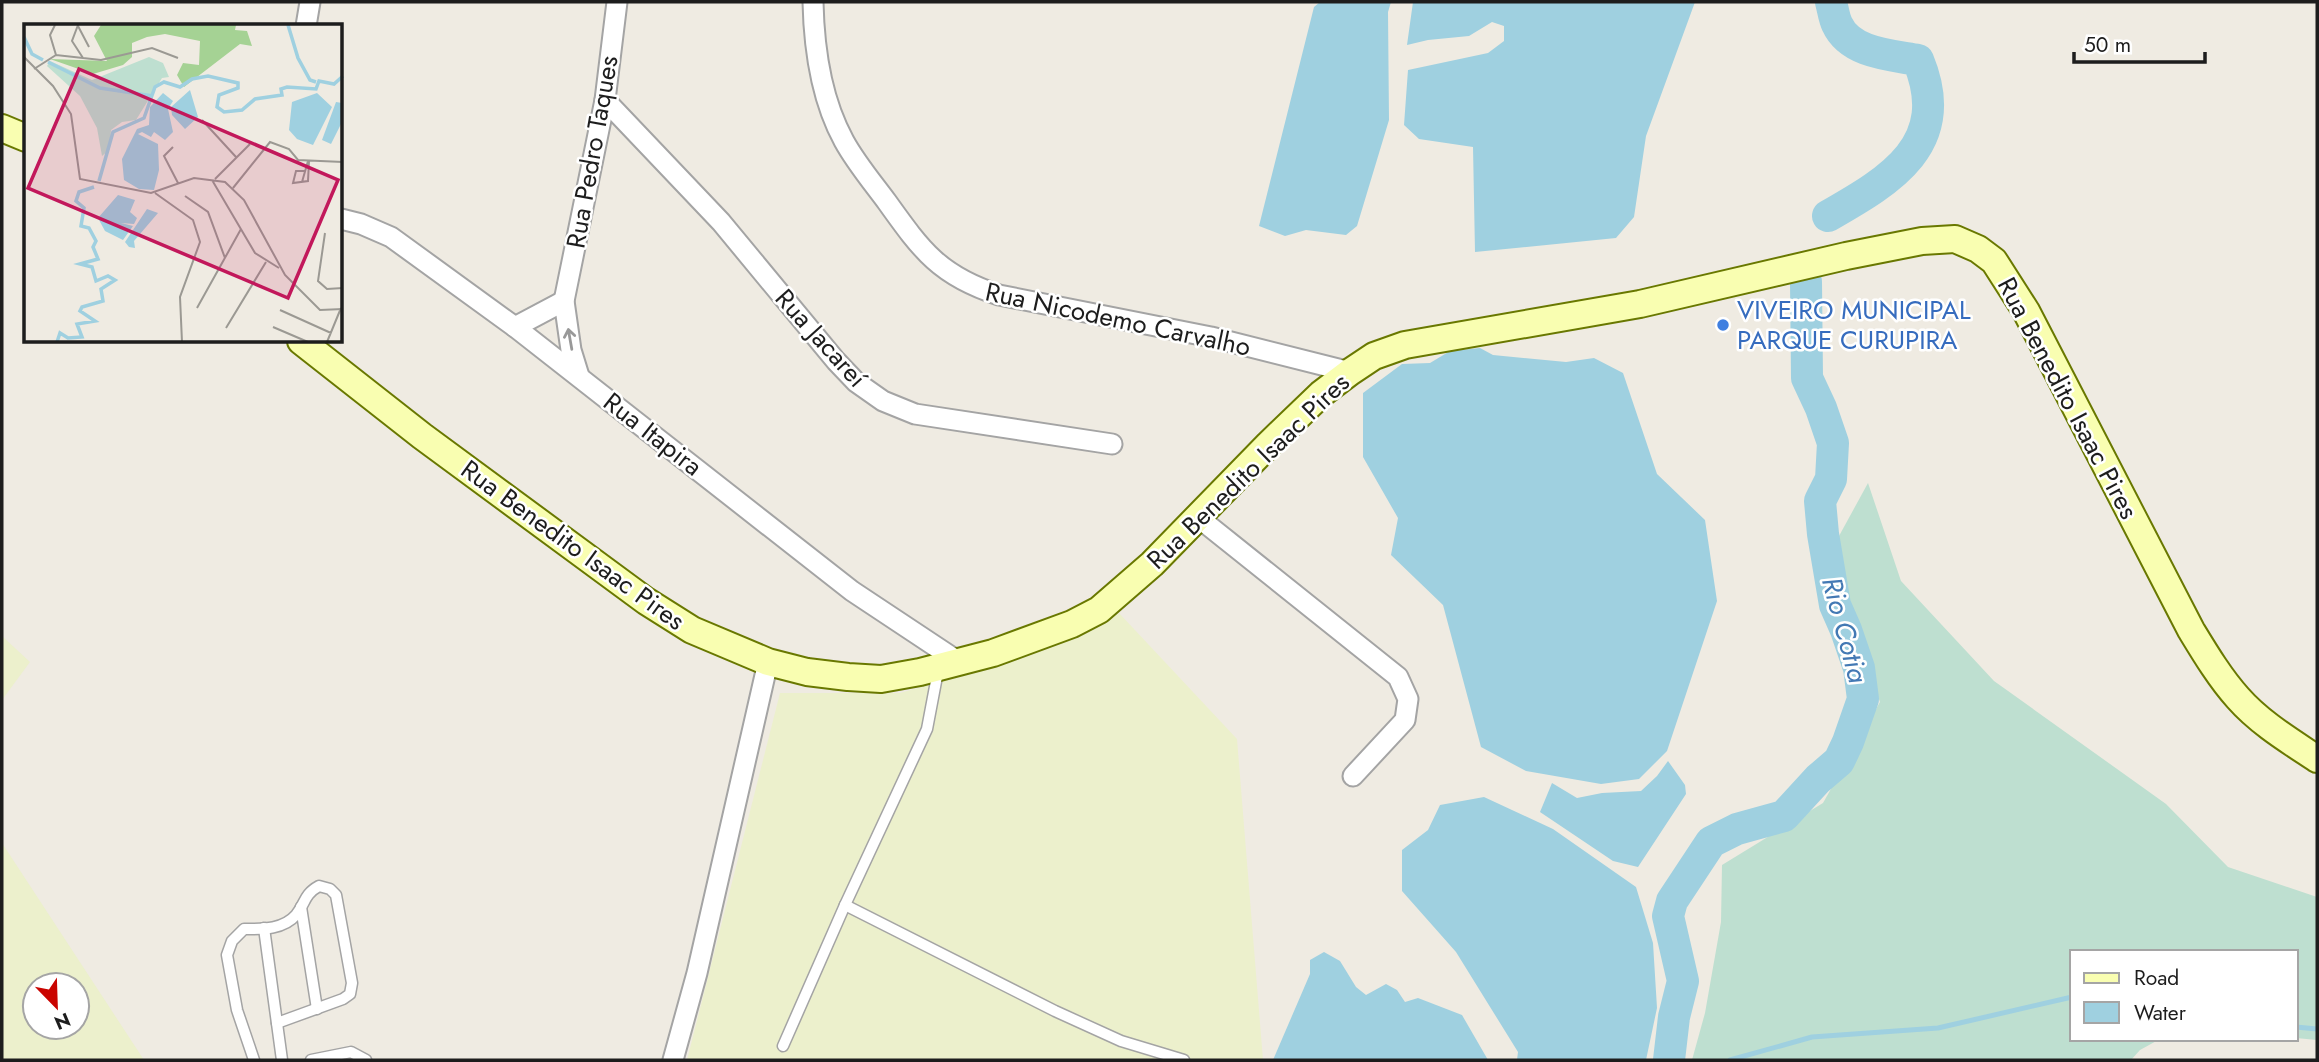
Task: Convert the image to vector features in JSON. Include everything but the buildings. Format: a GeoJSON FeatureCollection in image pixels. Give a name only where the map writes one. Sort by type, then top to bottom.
{"type":"FeatureCollection","features":[{"type":"Feature","properties":{"kind":"street"},"geometry":{"type":"LineString","coordinates":[[306,24],[310,2]]}},
{"type":"Feature","properties":{"kind":"street","name":"Rua Pedro Taques"},"geometry":{"type":"LineString","coordinates":[[579,376],[571,349],[565,301],[605,100],[617,2]]}},
{"type":"Feature","properties":{"kind":"street","name":"Rua Nicodemo Carvalho"},"geometry":{"type":"LineString","coordinates":[[813,2],[813,37],[823,83],[844,141],[918,247],[949,273],[970,286],[999,295],[1211,337],[1350,372]]}},
{"type":"Feature","properties":{"kind":"street","name":"Rua Jacareí"},"geometry":{"type":"LineString","coordinates":[[605,100],[721,222],[836,361],[856,382],[883,401],[915,414],[1112,444]]}},
{"type":"Feature","properties":{"kind":"street"},"geometry":{"type":"LineString","coordinates":[[2,128],[24,137]]}},
{"type":"Feature","properties":{"kind":"street","name":"Rua Itapira"},"geometry":{"type":"LineString","coordinates":[[343,220],[391,237],[515,327],[949,664]]}},
{"type":"Feature","properties":{"kind":"street","name":"Rua Benedito Isaac Pires"},"geometry":{"type":"LineString","coordinates":[[305,343],[422,436],[646,601],[692,630],[768,662],[807,672],[881,679],[993,653],[1072,624],[1099,610],[1199,518],[1269,443],[1321,394],[1374,356],[1405,345],[1640,304],[1922,240],[1955,239],[1978,248],[1994,261],[2026,311],[2184,618],[2210,661],[2239,699],[2280,735],[2317,759]]}},
{"type":"Feature","properties":{"kind":"street"},"geometry":{"type":"LineString","coordinates":[[515,327],[565,301]]}},
{"type":"Feature","properties":{"kind":"street"},"geometry":{"type":"LineString","coordinates":[[1199,518],[1398,677],[1408,699],[1405,720],[1353,776]]}},
{"type":"Feature","properties":{"kind":"street"},"geometry":{"type":"LineString","coordinates":[[673,1060],[698,973],[768,662]]}},
{"type":"Feature","properties":{"kind":"lane"},"geometry":{"type":"LineString","coordinates":[[783,1046],[927,729],[949,664]]}},
{"type":"Feature","properties":{"kind":"lane"},"geometry":{"type":"LineString","coordinates":[[254,1060],[237,1010],[228,954],[232,941],[244,929],[272,928],[295,917],[308,892],[319,886],[330,889],[336,895],[352,983],[351,994],[277,1023]]}},
{"type":"Feature","properties":{"kind":"lane"},"geometry":{"type":"LineString","coordinates":[[845,905],[1055,1011],[1121,1041],[1184,1060]]}},
{"type":"Feature","properties":{"kind":"lane"},"geometry":{"type":"LineString","coordinates":[[301,907],[317,1009]]}},
{"type":"Feature","properties":{"kind":"lane"},"geometry":{"type":"LineString","coordinates":[[264,929],[282,1060]]}},
{"type":"Feature","properties":{"kind":"lane"},"geometry":{"type":"LineString","coordinates":[[311,1060],[351,1052],[366,1060]]}},
{"type":"Feature","properties":{"kind":"green space"},"geometry":{"type":"Polygon","coordinates":[[[1868,483],[1901,581],[1994,681],[2166,804],[2228,867],[2317,897],[2317,1040],[2298,1038],[2298,950],[2070,950],[2070,1041],[2156,1041],[2140,1050],[2131,1060],[1692,1060],[1705,1013],[1721,922],[1722,865],[1823,803],[1880,702],[1827,558],[1868,483]]]}},
{"type":"Feature","properties":{"kind":"green space"},"geometry":{"type":"Polygon","coordinates":[[[1119,613],[1237,739],[1263,1060],[687,1060],[780,693],[900,693],[1010,662],[1119,613]]]}},
{"type":"Feature","properties":{"kind":"green space"},"geometry":{"type":"Polygon","coordinates":[[[2,636],[30,662],[2,700],[2,636]]]}},
{"type":"Feature","properties":{"kind":"green space"},"geometry":{"type":"Polygon","coordinates":[[[2,843],[86,971],[21,971],[21,1041],[91,1041],[91,979],[144,1060],[2,1060],[2,843]]]}},
{"type":"Feature","properties":{"kind":"water"},"geometry":{"type":"Polygon","coordinates":[[[1320,2],[1391,2],[1388,12],[1389,120],[1357,226],[1346,235],[1306,230],[1285,236],[1259,226],[1314,7],[1320,2]]]}},
{"type":"Feature","properties":{"kind":"water"},"geometry":{"type":"Polygon","coordinates":[[[1413,2],[1695,2],[1646,136],[1634,217],[1616,238],[1475,252],[1473,147],[1419,139],[1404,125],[1408,70],[1488,53],[1504,41],[1504,26],[1492,22],[1469,36],[1407,45],[1413,2]]]}},
{"type":"Feature","properties":{"kind":"water"},"geometry":{"type":"Polygon","coordinates":[[[1480,348],[1493,355],[1566,362],[1594,358],[1623,373],[1657,474],[1705,520],[1717,601],[1667,751],[1639,779],[1601,784],[1526,771],[1481,747],[1443,605],[1391,555],[1398,518],[1363,457],[1363,393],[1402,364],[1430,363],[1450,351],[1480,348]]]}},
{"type":"Feature","properties":{"kind":"water"},"geometry":{"type":"Polygon","coordinates":[[[1668,761],[1685,785],[1686,794],[1638,867],[1613,861],[1540,812],[1552,783],[1577,798],[1602,793],[1641,791],[1668,761]]]}},
{"type":"Feature","properties":{"kind":"water"},"geometry":{"type":"Polygon","coordinates":[[[1484,797],[1553,829],[1636,887],[1653,943],[1657,1008],[1646,1060],[1517,1060],[1518,1052],[1456,952],[1402,891],[1402,850],[1428,830],[1440,805],[1484,797]]]}},
{"type":"Feature","properties":{"kind":"water"},"geometry":{"type":"Polygon","coordinates":[[[1324,952],[1340,961],[1356,987],[1366,995],[1386,984],[1397,990],[1405,1002],[1418,998],[1462,1015],[1488,1060],[1273,1060],[1310,974],[1310,960],[1324,952]]]}},
{"type":"Feature","properties":{"kind":"waterway","name":"Rio Cotia"},"geometry":{"type":"LineString","coordinates":[[1828,216],[1874,188],[1910,156],[1922,137],[1928,115],[1927,89],[1918,60],[1872,51],[1851,41],[1837,24],[1831,2]]}},
{"type":"Feature","properties":{"kind":"waterway","name":"Rio Cotia"},"geometry":{"type":"LineString","coordinates":[[1669,1060],[1674,1017],[1683,981],[1668,916],[1672,901],[1711,842],[1737,829],[1784,816],[1818,779],[1839,761],[1863,699],[1859,668],[1835,605],[1823,534],[1820,501],[1831,479],[1833,443],[1807,378],[1806,282]]}},
{"type":"Feature","properties":{"kind":"waterway"},"geometry":{"type":"LineString","coordinates":[[1730,1060],[1812,1037],[1938,1028],[2070,997]]}},
{"type":"Feature","properties":{"kind":"waterway"},"geometry":{"type":"LineString","coordinates":[[2298,1027],[2317,1029]]}},
{"type":"Feature","properties":{"kind":"place","name":"VIVEIRO MUNICIPAL PARQUE CURUPIRA"},"geometry":{"type":"Point","coordinates":[1723,325]}}]}
